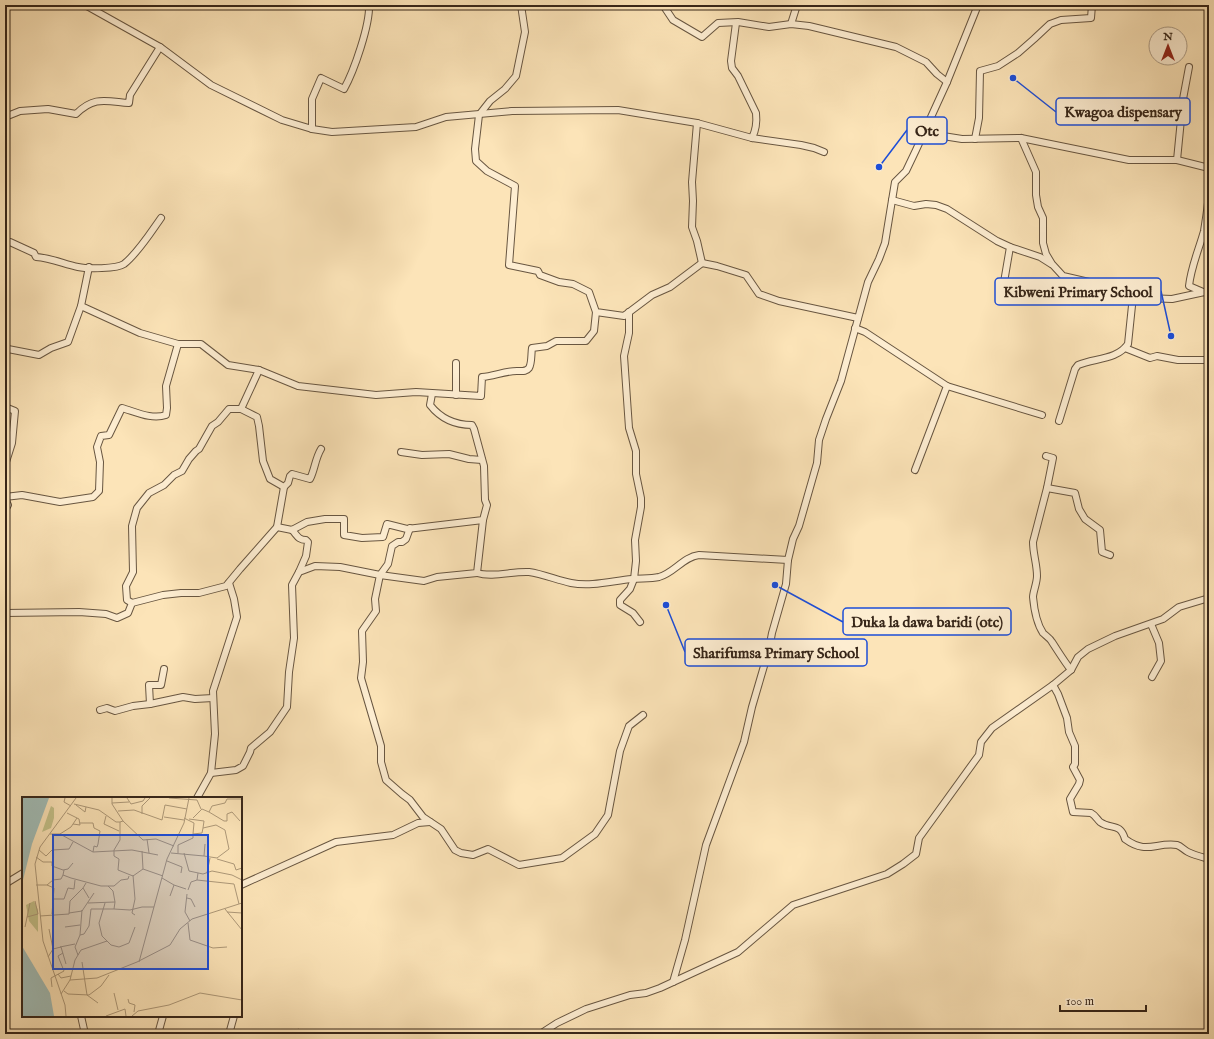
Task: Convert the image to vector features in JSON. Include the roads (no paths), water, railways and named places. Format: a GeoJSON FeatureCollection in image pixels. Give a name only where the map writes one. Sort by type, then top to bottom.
{"type":"FeatureCollection","features":[{"type":"Feature","properties":{"kind":"street"},"geometry":{"type":"LineString","coordinates":[[85,5],[160,47],[211,85],[282,120],[312,129],[332,132],[416,127],[446,117],[512,112],[618,110],[697,123],[752,138],[800,145],[824,152]]}},
{"type":"Feature","properties":{"kind":"street"},"geometry":{"type":"LineString","coordinates":[[312,129],[312,99],[321,78],[344,89],[350,80],[370,15],[369,5]]}},
{"type":"Feature","properties":{"kind":"street"},"geometry":{"type":"LineString","coordinates":[[81,306],[140,333],[178,344],[201,344],[228,365],[259,370],[298,386],[376,395],[416,392],[481,396],[482,377],[528,369],[531,364],[532,348],[547,346],[556,341],[586,340],[594,331],[596,312],[589,292],[573,284],[559,282],[540,275],[538,271],[509,265],[515,186],[487,171],[476,161],[475,149],[478,115],[490,100],[505,89],[516,76],[525,32],[521,5]]}},
{"type":"Feature","properties":{"kind":"street"},"geometry":{"type":"LineString","coordinates":[[662,5],[673,20],[702,37],[718,24],[736,23],[769,26],[791,24],[809,26],[896,47],[926,62],[947,82]]}},
{"type":"Feature","properties":{"kind":"street"},"geometry":{"type":"LineString","coordinates":[[791,24],[798,5]]}},
{"type":"Feature","properties":{"kind":"street"},"geometry":{"type":"LineString","coordinates":[[673,982],[685,940],[706,845],[744,742],[756,692],[786,584],[788,560],[793,539],[800,526],[817,463],[821,433],[841,382],[868,282],[885,243],[895,182],[906,171],[924,133],[947,82],[978,5]]}},
{"type":"Feature","properties":{"kind":"street"},"geometry":{"type":"LineString","coordinates":[[975,139],[978,118],[980,71],[998,66],[1018,53],[1050,24],[1061,20],[1091,18],[1092,5]]}},
{"type":"Feature","properties":{"kind":"street"},"geometry":{"type":"LineString","coordinates":[[736,23],[731,61],[732,68],[738,76],[756,113],[756,127],[752,138]]}},
{"type":"Feature","properties":{"kind":"street"},"geometry":{"type":"LineString","coordinates":[[5,117],[20,111],[48,109],[76,114],[83,107],[99,100],[129,103],[130,95],[160,47]]}},
{"type":"Feature","properties":{"kind":"street"},"geometry":{"type":"LineString","coordinates":[[1177,160],[1183,99],[1189,67]]}},
{"type":"Feature","properties":{"kind":"street"},"geometry":{"type":"LineString","coordinates":[[697,123],[692,182],[692,226],[702,263]]}},
{"type":"Feature","properties":{"kind":"street"},"geometry":{"type":"LineString","coordinates":[[924,133],[975,139],[1021,138],[1129,160],[1177,160],[1209,168]]}},
{"type":"Feature","properties":{"kind":"street"},"geometry":{"type":"LineString","coordinates":[[1021,138],[1036,172],[1036,195],[1038,207],[1043,218],[1043,243],[1046,254],[1052,264],[1063,276],[1102,285],[1133,296],[1172,299],[1206,292]]}},
{"type":"Feature","properties":{"kind":"street"},"geometry":{"type":"LineString","coordinates":[[1206,292],[1189,286],[1208,211],[1209,193]]}},
{"type":"Feature","properties":{"kind":"street"},"geometry":{"type":"LineString","coordinates":[[892,200],[914,206],[926,204],[936,205],[947,209],[997,241],[1040,257],[1052,264]]}},
{"type":"Feature","properties":{"kind":"street"},"geometry":{"type":"LineString","coordinates":[[5,242],[10,242],[34,253],[36,257],[50,258],[79,267],[100,268],[123,265],[140,247],[161,218]]}},
{"type":"Feature","properties":{"kind":"street"},"geometry":{"type":"LineString","coordinates":[[1002,294],[1010,247]]}},
{"type":"Feature","properties":{"kind":"street"},"geometry":{"type":"LineString","coordinates":[[596,312],[624,316],[652,295],[670,286],[702,263],[746,275],[759,294],[779,301],[858,318]]}},
{"type":"Feature","properties":{"kind":"street"},"geometry":{"type":"LineString","coordinates":[[5,349],[39,355],[51,348],[68,342],[81,306],[89,268]]}},
{"type":"Feature","properties":{"kind":"street"},"geometry":{"type":"LineString","coordinates":[[1059,421],[1078,365],[1114,355],[1125,348],[1128,344],[1133,296]]}},
{"type":"Feature","properties":{"kind":"street"},"geometry":{"type":"LineString","coordinates":[[629,312],[629,333],[624,356],[627,406],[629,428],[636,450],[636,474],[641,498],[641,507],[635,540],[636,561],[634,579],[630,589],[620,600],[620,605],[634,613],[640,622]]}},
{"type":"Feature","properties":{"kind":"street"},"geometry":{"type":"LineString","coordinates":[[855,328],[864,332],[947,386],[1042,415]]}},
{"type":"Feature","properties":{"kind":"street"},"geometry":{"type":"LineString","coordinates":[[5,510],[8,505],[5,498],[22,495],[60,502],[93,497],[99,490],[100,462],[97,447],[101,436],[109,436],[122,408],[159,417],[166,415],[166,386],[178,344]]}},
{"type":"Feature","properties":{"kind":"street"},"geometry":{"type":"LineString","coordinates":[[1125,348],[1150,358],[1157,356],[1178,360],[1209,360]]}},
{"type":"Feature","properties":{"kind":"street"},"geometry":{"type":"LineString","coordinates":[[456,363],[456,394]]}},
{"type":"Feature","properties":{"kind":"street"},"geometry":{"type":"LineString","coordinates":[[241,409],[259,370]]}},
{"type":"Feature","properties":{"kind":"street"},"geometry":{"type":"LineString","coordinates":[[915,470],[947,386]]}},
{"type":"Feature","properties":{"kind":"street"},"geometry":{"type":"LineString","coordinates":[[432,394],[430,405],[437,414],[459,425],[472,425],[484,466],[485,500],[487,505],[483,520],[477,573]]}},
{"type":"Feature","properties":{"kind":"street"},"geometry":{"type":"LineString","coordinates":[[5,407],[15,411],[12,443],[5,465]]}},
{"type":"Feature","properties":{"kind":"street"},"geometry":{"type":"LineString","coordinates":[[284,487],[270,479],[263,461],[257,417],[241,409],[228,409],[218,422],[212,426],[199,449],[189,459],[182,471],[174,475],[164,485],[149,493],[142,499],[137,508],[132,526],[133,572],[126,586],[127,600],[132,603],[163,595],[199,593],[226,586],[277,527],[284,487],[288,483],[290,476],[292,474],[310,479],[320,449]]}},
{"type":"Feature","properties":{"kind":"street"},"geometry":{"type":"LineString","coordinates":[[401,452],[422,455],[449,454],[469,459],[482,460]]}},
{"type":"Feature","properties":{"kind":"street"},"geometry":{"type":"LineString","coordinates":[[1046,456],[1052,458],[1047,488],[1033,542],[1037,575],[1033,596],[1038,619],[1044,633],[1051,639],[1071,670]]}},
{"type":"Feature","properties":{"kind":"street"},"geometry":{"type":"LineString","coordinates":[[1047,488],[1075,493],[1078,510],[1085,519],[1100,530],[1102,552],[1110,555]]}},
{"type":"Feature","properties":{"kind":"street"},"geometry":{"type":"LineString","coordinates":[[277,527],[292,530],[307,522],[325,519],[344,519],[344,535],[362,538],[383,537],[387,524],[410,528],[483,520]]}},
{"type":"Feature","properties":{"kind":"street"},"geometry":{"type":"LineString","coordinates":[[410,528],[406,539],[392,546],[388,564],[380,575],[375,599],[376,611],[362,631],[363,662],[361,678],[381,746],[382,762],[386,780],[410,800],[423,817],[441,830],[454,850],[472,855],[488,849],[519,866],[562,858],[596,834],[608,815],[620,750],[629,726],[643,716]]}},
{"type":"Feature","properties":{"kind":"street"},"geometry":{"type":"LineString","coordinates":[[211,773],[236,770],[243,766],[251,748],[270,732],[287,707],[289,672],[294,638],[292,585],[306,556],[308,542],[296,536],[292,530]]}},
{"type":"Feature","properties":{"kind":"street"},"geometry":{"type":"LineString","coordinates":[[299,572],[314,566],[340,567],[380,575],[424,580],[437,577],[477,573],[484,575],[530,572],[571,583],[602,584],[666,575],[692,557],[699,555],[788,560]]}},
{"type":"Feature","properties":{"kind":"street"},"geometry":{"type":"LineString","coordinates":[[197,797],[211,773],[215,734],[213,691],[237,617],[234,599],[229,583]]}},
{"type":"Feature","properties":{"kind":"street"},"geometry":{"type":"LineString","coordinates":[[540,1034],[557,1023],[586,1009],[630,995],[646,993],[738,952],[793,906],[887,874],[907,861],[916,854],[919,838],[979,754],[981,742],[992,728],[1053,685],[1071,670],[1078,657],[1088,649],[1115,636],[1163,620],[1179,607],[1209,598]]}},
{"type":"Feature","properties":{"kind":"street"},"geometry":{"type":"LineString","coordinates":[[5,613],[79,612],[106,614],[117,618],[128,613],[132,603]]}},
{"type":"Feature","properties":{"kind":"street"},"geometry":{"type":"LineString","coordinates":[[1151,624],[1159,643],[1161,661],[1152,677]]}},
{"type":"Feature","properties":{"kind":"street"},"geometry":{"type":"LineString","coordinates":[[150,704],[149,685],[162,685],[164,669]]}},
{"type":"Feature","properties":{"kind":"street"},"geometry":{"type":"LineString","coordinates":[[1053,685],[1067,718],[1069,732],[1075,746],[1075,764],[1073,767],[1080,780],[1070,799],[1073,812],[1091,813],[1100,822],[1118,828],[1123,832],[1125,839],[1136,846],[1145,848],[1164,845],[1178,845],[1186,851],[1209,859]]}},
{"type":"Feature","properties":{"kind":"street"},"geometry":{"type":"LineString","coordinates":[[100,710],[108,708],[116,711],[133,706],[183,697],[195,700],[213,698]]}},
{"type":"Feature","properties":{"kind":"street"},"geometry":{"type":"LineString","coordinates":[[242,885],[336,842],[393,835],[418,823],[430,822]]}},
{"type":"Feature","properties":{"kind":"street"},"geometry":{"type":"LineString","coordinates":[[5,884],[22,875]]}},
{"type":"Feature","properties":{"kind":"street"},"geometry":{"type":"LineString","coordinates":[[81,1017],[84,1034]]}},
{"type":"Feature","properties":{"kind":"street"},"geometry":{"type":"LineString","coordinates":[[158,1034],[163,1017]]}},
{"type":"Feature","properties":{"kind":"street"},"geometry":{"type":"LineString","coordinates":[[229,1034],[234,1017]]}},
{"type":"Feature","properties":{"kind":"place","name":"Kwagoa dispensary"},"geometry":{"type":"Point","coordinates":[1013,78]}},
{"type":"Feature","properties":{"kind":"place","name":"Otc"},"geometry":{"type":"Point","coordinates":[879,167]}},
{"type":"Feature","properties":{"kind":"place","name":"Kibweni Primary School"},"geometry":{"type":"Point","coordinates":[1171,336]}},
{"type":"Feature","properties":{"kind":"place","name":"Duka la dawa baridi (otc)"},"geometry":{"type":"Point","coordinates":[775,585]}},
{"type":"Feature","properties":{"kind":"place","name":"Sharifumsa Primary School"},"geometry":{"type":"Point","coordinates":[666,605]}}]}
